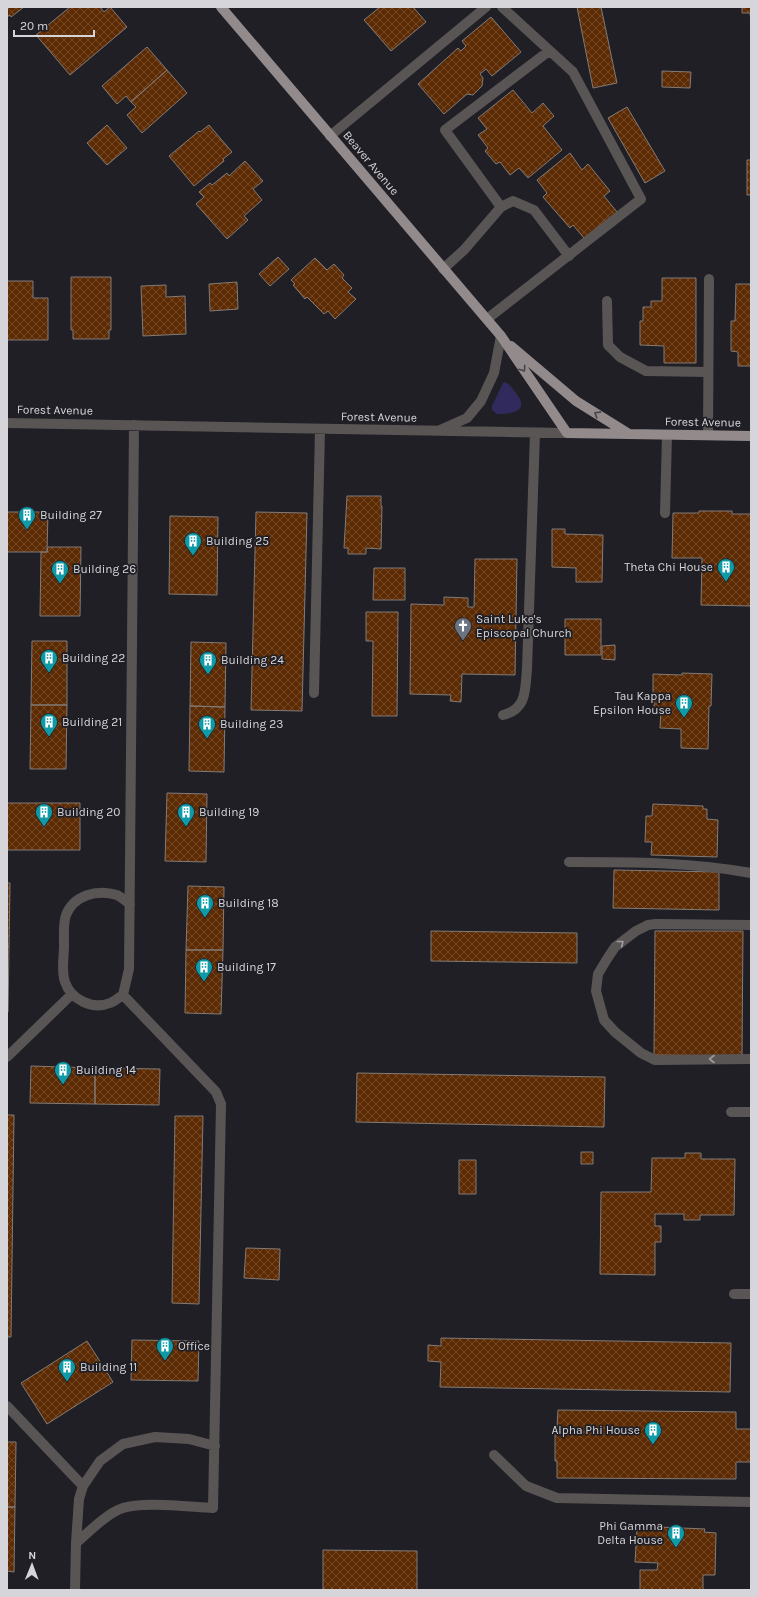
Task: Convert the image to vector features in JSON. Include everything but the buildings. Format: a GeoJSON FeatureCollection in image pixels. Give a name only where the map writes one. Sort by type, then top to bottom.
{"type":"FeatureCollection","features":[{"type":"Feature","properties":{"kind":"main road","name":"Beaver Avenue"},"geometry":{"type":"LineString","coordinates":[[221,7],[501,336],[567,433]]}},
{"type":"Feature","properties":{"kind":"main road","name":"Beaver Avenue"},"geometry":{"type":"LineString","coordinates":[[501,336],[576,401],[630,434]]}},
{"type":"Feature","properties":{"kind":"main road","name":"Forest Avenue"},"geometry":{"type":"LineString","coordinates":[[567,433],[751,436]]}},
{"type":"Feature","properties":{"kind":"street"},"geometry":{"type":"LineString","coordinates":[[330,136],[486,7]]}},
{"type":"Feature","properties":{"kind":"street"},"geometry":{"type":"LineString","coordinates":[[487,319],[641,199],[573,72],[502,7]]}},
{"type":"Feature","properties":{"kind":"street"},"geometry":{"type":"LineString","coordinates":[[501,207],[445,130],[549,50]]}},
{"type":"Feature","properties":{"kind":"street"},"geometry":{"type":"LineString","coordinates":[[443,269],[464,250],[501,207],[512,201],[534,210],[569,256]]}},
{"type":"Feature","properties":{"kind":"street"},"geometry":{"type":"LineString","coordinates":[[708,435],[709,279]]}},
{"type":"Feature","properties":{"kind":"street"},"geometry":{"type":"LineString","coordinates":[[607,301],[608,345],[620,358],[646,371],[708,372]]}},
{"type":"Feature","properties":{"kind":"street"},"geometry":{"type":"LineString","coordinates":[[436,431],[467,418],[481,401],[494,373],[501,336]]}},
{"type":"Feature","properties":{"kind":"street","name":"Forest Avenue"},"geometry":{"type":"LineString","coordinates":[[7,423],[567,433]]}},
{"type":"Feature","properties":{"kind":"street"},"geometry":{"type":"LineString","coordinates":[[130,904],[118,896],[101,893],[87,895],[73,903],[65,917],[63,969],[65,982],[71,995],[84,1002],[97,1005],[110,1003],[123,995],[129,969],[130,904],[134,425]]}},
{"type":"Feature","properties":{"kind":"street"},"geometry":{"type":"LineString","coordinates":[[314,693],[320,429]]}},
{"type":"Feature","properties":{"kind":"street"},"geometry":{"type":"LineString","coordinates":[[503,715],[513,712],[523,700],[525,689],[527,669],[535,433]]}},
{"type":"Feature","properties":{"kind":"street"},"geometry":{"type":"LineString","coordinates":[[665,513],[667,435]]}},
{"type":"Feature","properties":{"kind":"street"},"geometry":{"type":"LineString","coordinates":[[569,862],[650,862],[698,866],[751,873]]}},
{"type":"Feature","properties":{"kind":"street"},"geometry":{"type":"LineString","coordinates":[[751,925],[648,925],[636,931],[615,947],[598,974],[596,991],[604,1020],[615,1032],[641,1053],[655,1060],[751,1059]]}},
{"type":"Feature","properties":{"kind":"street"},"geometry":{"type":"LineString","coordinates":[[7,1057],[71,995]]}},
{"type":"Feature","properties":{"kind":"street"},"geometry":{"type":"LineString","coordinates":[[76,1543],[107,1518],[123,1508],[142,1505],[214,1508],[221,1104],[216,1092],[123,995]]}},
{"type":"Feature","properties":{"kind":"street"},"geometry":{"type":"LineString","coordinates":[[731,1112],[751,1112]]}},
{"type":"Feature","properties":{"kind":"street"},"geometry":{"type":"LineString","coordinates":[[734,1294],[751,1294]]}},
{"type":"Feature","properties":{"kind":"street"},"geometry":{"type":"LineString","coordinates":[[7,1406],[83,1486]]}},
{"type":"Feature","properties":{"kind":"street"},"geometry":{"type":"LineString","coordinates":[[75,1590],[79,1499],[83,1486],[100,1461],[123,1444],[155,1437],[189,1438],[215,1446]]}},
{"type":"Feature","properties":{"kind":"street"},"geometry":{"type":"LineString","coordinates":[[494,1455],[526,1486],[557,1498],[751,1502]]}},
{"type":"Feature","properties":{"kind":"shaded area"},"geometry":{"type":"Polygon","coordinates":[[[505,382],[510,385],[520,399],[520,408],[517,411],[497,414],[492,410],[492,406],[503,383],[505,382]]]}},
{"type":"Feature","properties":{"kind":"place","name":"Building 27"},"geometry":{"type":"Point","coordinates":[27,530]}},
{"type":"Feature","properties":{"kind":"place","name":"Building 25"},"geometry":{"type":"Point","coordinates":[193,556]}},
{"type":"Feature","properties":{"kind":"place","name":"Theta Chi House"},"geometry":{"type":"Point","coordinates":[726,582]}},
{"type":"Feature","properties":{"kind":"place","name":"Building 26"},"geometry":{"type":"Point","coordinates":[60,584]}},
{"type":"Feature","properties":{"kind":"place","name":"Saint Luke's Episcopal Church"},"geometry":{"type":"Point","coordinates":[463,641]}},
{"type":"Feature","properties":{"kind":"place","name":"Building 22"},"geometry":{"type":"Point","coordinates":[49,673]}},
{"type":"Feature","properties":{"kind":"place","name":"Building 24"},"geometry":{"type":"Point","coordinates":[208,675]}},
{"type":"Feature","properties":{"kind":"place","name":"Tau Kappa Epsilon House"},"geometry":{"type":"Point","coordinates":[684,718]}},
{"type":"Feature","properties":{"kind":"place","name":"Building 21"},"geometry":{"type":"Point","coordinates":[49,737]}},
{"type":"Feature","properties":{"kind":"place","name":"Building 23"},"geometry":{"type":"Point","coordinates":[207,739]}},
{"type":"Feature","properties":{"kind":"place","name":"Building 20"},"geometry":{"type":"Point","coordinates":[44,827]}},
{"type":"Feature","properties":{"kind":"place","name":"Building 19"},"geometry":{"type":"Point","coordinates":[186,827]}},
{"type":"Feature","properties":{"kind":"place","name":"Building 18"},"geometry":{"type":"Point","coordinates":[205,918]}},
{"type":"Feature","properties":{"kind":"place","name":"Building 17"},"geometry":{"type":"Point","coordinates":[204,982]}},
{"type":"Feature","properties":{"kind":"place","name":"Building 14"},"geometry":{"type":"Point","coordinates":[63,1085]}},
{"type":"Feature","properties":{"kind":"place","name":"Office"},"geometry":{"type":"Point","coordinates":[165,1361]}},
{"type":"Feature","properties":{"kind":"place","name":"Building 11"},"geometry":{"type":"Point","coordinates":[67,1382]}},
{"type":"Feature","properties":{"kind":"place","name":"Alpha Phi House"},"geometry":{"type":"Point","coordinates":[653,1445]}},
{"type":"Feature","properties":{"kind":"place","name":"Phi Gamma Delta House"},"geometry":{"type":"Point","coordinates":[676,1548]}}]}
